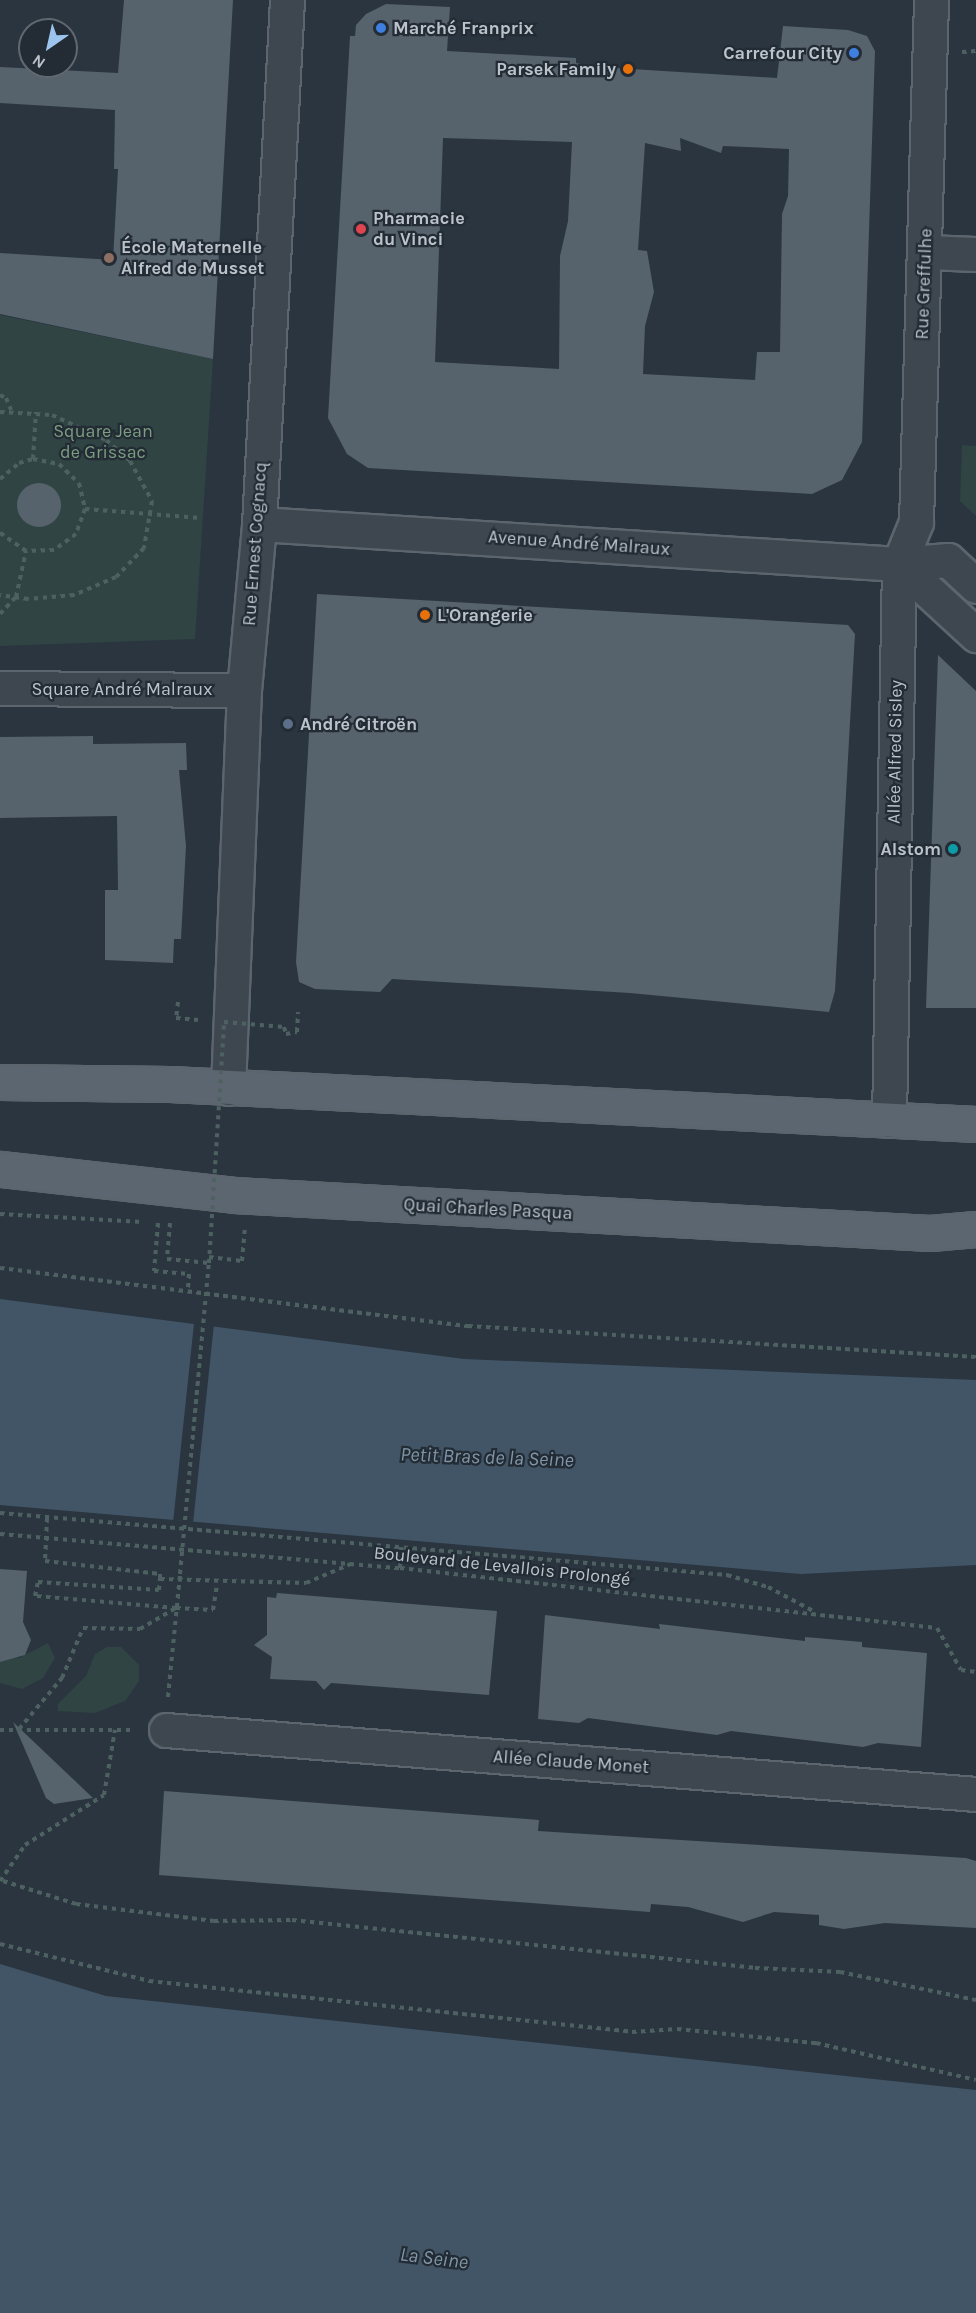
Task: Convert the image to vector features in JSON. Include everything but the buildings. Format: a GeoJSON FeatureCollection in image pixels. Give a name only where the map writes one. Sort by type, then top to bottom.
{"type":"FeatureCollection","features":[{"type":"Feature","properties":{"kind":"main road"},"geometry":{"type":"LineString","coordinates":[[0,1082],[228,1088],[976,1124]]}},
{"type":"Feature","properties":{"kind":"main road","name":"Quai Charles Pasqua"},"geometry":{"type":"LineString","coordinates":[[0,1169],[245,1196],[930,1233],[976,1229]]}},
{"type":"Feature","properties":{"kind":"street","name":"Rue Ernest Cognacq"},"geometry":{"type":"LineString","coordinates":[[228,1088],[244,690],[259,524],[287,0]]}},
{"type":"Feature","properties":{"kind":"street","name":"Rue Greffulhe"},"geometry":{"type":"LineString","coordinates":[[899,564],[916,522],[926,252],[931,0]]}},
{"type":"Feature","properties":{"kind":"street"},"geometry":{"type":"LineString","coordinates":[[926,252],[976,254]]}},
{"type":"Feature","properties":{"kind":"street","name":"Avenue André Malraux"},"geometry":{"type":"LineString","coordinates":[[259,524],[899,564],[948,560],[976,586]]}},
{"type":"Feature","properties":{"kind":"street"},"geometry":{"type":"LineString","coordinates":[[899,564],[976,635]]}},
{"type":"Feature","properties":{"kind":"street","name":"Allée Alfred Sisley"},"geometry":{"type":"LineString","coordinates":[[889,1120],[899,564]]}},
{"type":"Feature","properties":{"kind":"street","name":"Square André Malraux"},"geometry":{"type":"LineString","coordinates":[[0,688],[244,690]]}},
{"type":"Feature","properties":{"kind":"street","name":"Allée Claude Monet"},"geometry":{"type":"LineString","coordinates":[[166,1730],[976,1794]]}},
{"type":"Feature","properties":{"kind":"path"},"geometry":{"type":"LineString","coordinates":[[961,52],[976,51]]}},
{"type":"Feature","properties":{"kind":"path"},"geometry":{"type":"LineString","coordinates":[[0,395],[6,398],[11,410]]}},
{"type":"Feature","properties":{"kind":"path"},"geometry":{"type":"LineString","coordinates":[[0,412],[11,410],[36,412],[80,425],[130,460],[146,482],[152,515],[144,548],[116,577],[74,595],[16,597],[0,595]]}},
{"type":"Feature","properties":{"kind":"path"},"geometry":{"type":"LineString","coordinates":[[33,459],[36,412]]}},
{"type":"Feature","properties":{"kind":"path"},"geometry":{"type":"LineString","coordinates":[[0,479],[19,463],[33,459],[59,464],[70,472],[84,495],[85,509],[76,534],[66,544],[47,552],[26,551],[0,533]]}},
{"type":"Feature","properties":{"kind":"path"},"geometry":{"type":"LineString","coordinates":[[85,509],[201,518]]}},
{"type":"Feature","properties":{"kind":"path"},"geometry":{"type":"LineString","coordinates":[[0,614],[16,597],[26,551]]}},
{"type":"Feature","properties":{"kind":"path"},"geometry":{"type":"LineString","coordinates":[[0,1730],[166,1730],[209,1263],[224,1022],[284,1028],[286,1034],[297,1032],[298,1012]]}},
{"type":"Feature","properties":{"kind":"path"},"geometry":{"type":"LineString","coordinates":[[0,1214],[181,1224]]}},
{"type":"Feature","properties":{"kind":"path"},"geometry":{"type":"LineString","coordinates":[[158,1223],[154,1271],[189,1274],[188,1289]]}},
{"type":"Feature","properties":{"kind":"path"},"geometry":{"type":"LineString","coordinates":[[170,1223],[167,1259],[209,1263]]}},
{"type":"Feature","properties":{"kind":"path"},"geometry":{"type":"LineString","coordinates":[[202,1225],[224,1227]]}},
{"type":"Feature","properties":{"kind":"path"},"geometry":{"type":"LineString","coordinates":[[209,1257],[242,1261],[245,1228],[235,1228]]}},
{"type":"Feature","properties":{"kind":"path"},"geometry":{"type":"LineString","coordinates":[[0,1268],[188,1289],[468,1326],[976,1357]]}},
{"type":"Feature","properties":{"kind":"path"},"geometry":{"type":"LineString","coordinates":[[0,1513],[727,1575],[768,1587],[818,1614]]}},
{"type":"Feature","properties":{"kind":"path"},"geometry":{"type":"LineString","coordinates":[[47,1518],[45,1561],[160,1574],[159,1590],[38,1582],[35,1596],[213,1610],[217,1584]]}},
{"type":"Feature","properties":{"kind":"path","name":"Boulevard de Levallois Prolongé"},"geometry":{"type":"LineString","coordinates":[[0,1534],[400,1568],[937,1628],[961,1670],[976,1672]]}},
{"type":"Feature","properties":{"kind":"path"},"geometry":{"type":"LineString","coordinates":[[400,1568],[401,1547]]}},
{"type":"Feature","properties":{"kind":"path"},"geometry":{"type":"LineString","coordinates":[[160,1579],[180,1577],[217,1584],[306,1583],[352,1564]]}},
{"type":"Feature","properties":{"kind":"path"},"geometry":{"type":"LineString","coordinates":[[18,1729],[62,1678],[83,1629],[140,1629],[176,1608]]}},
{"type":"Feature","properties":{"kind":"path"},"geometry":{"type":"LineString","coordinates":[[115,1730],[104,1795],[25,1845],[1,1881],[76,1904],[214,1921],[292,1920],[755,1968],[840,1972],[976,2000]]}},
{"type":"Feature","properties":{"kind":"path"},"geometry":{"type":"LineString","coordinates":[[0,1944],[149,1981],[632,2032],[676,2029],[816,2043],[976,2080]]}},
{"type":"Feature","properties":{"kind":"green space","name":"Square Jean de Grissac"},"geometry":{"type":"Polygon","coordinates":[[[0,315],[213,359],[195,639],[0,646],[0,315]]]}},
{"type":"Feature","properties":{"kind":"green space"},"geometry":{"type":"Polygon","coordinates":[[[962,445],[976,446],[976,516],[960,501],[962,445]]]}},
{"type":"Feature","properties":{"kind":"green space"},"geometry":{"type":"Polygon","coordinates":[[[48,1643],[55,1658],[43,1678],[22,1689],[0,1683],[0,1655],[19,1658],[48,1643]]]}},
{"type":"Feature","properties":{"kind":"green space"},"geometry":{"type":"Polygon","coordinates":[[[107,1647],[121,1647],[139,1665],[139,1681],[125,1701],[95,1713],[58,1711],[58,1704],[86,1676],[95,1654],[107,1647]]]}},
{"type":"Feature","properties":{"kind":"water","name":"Petit Bras de la Seine"},"geometry":{"type":"Polygon","coordinates":[[[0,1299],[464,1359],[976,1380],[976,1565],[801,1574],[0,1505],[0,1299]]]}},
{"type":"Feature","properties":{"kind":"water","name":"La Seine"},"geometry":{"type":"Polygon","coordinates":[[[0,1964],[106,1996],[976,2090],[976,2313],[0,2313],[0,1964]]]}},
{"type":"Feature","properties":{"kind":"pier"},"geometry":{"type":"Polygon","coordinates":[[[194,1323],[214,1325],[193,1522],[173,1520],[194,1323]]]}},
{"type":"Feature","properties":{"kind":"place","name":"Marché Franprix"},"geometry":{"type":"Point","coordinates":[381,28]}},
{"type":"Feature","properties":{"kind":"place","name":"Carrefour City"},"geometry":{"type":"Point","coordinates":[854,53]}},
{"type":"Feature","properties":{"kind":"place","name":"Parsek Family"},"geometry":{"type":"Point","coordinates":[628,69]}},
{"type":"Feature","properties":{"kind":"place","name":"Pharmacie du Vinci"},"geometry":{"type":"Point","coordinates":[361,229]}},
{"type":"Feature","properties":{"kind":"place","name":"École Maternelle Alfred de Musset"},"geometry":{"type":"Point","coordinates":[109,258]}},
{"type":"Feature","properties":{"kind":"place","name":"L'Orangerie"},"geometry":{"type":"Point","coordinates":[425,615]}},
{"type":"Feature","properties":{"kind":"place","name":"André Citroën"},"geometry":{"type":"Point","coordinates":[288,724]}},
{"type":"Feature","properties":{"kind":"place","name":"Alstom"},"geometry":{"type":"Point","coordinates":[953,849]}}]}
